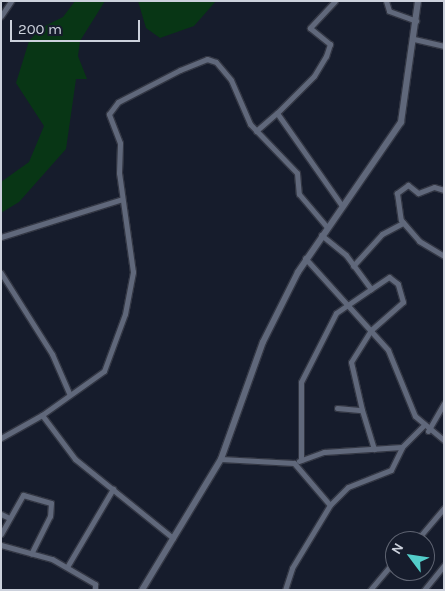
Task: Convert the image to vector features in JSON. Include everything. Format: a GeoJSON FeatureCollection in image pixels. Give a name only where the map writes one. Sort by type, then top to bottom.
{"type":"FeatureCollection","features":[{"type":"Feature","properties":{"kind":"street"},"geometry":{"type":"LineString","coordinates":[[1,16],[11,1]]}},
{"type":"Feature","properties":{"kind":"street"},"geometry":{"type":"LineString","coordinates":[[256,131],[317,72],[330,44],[310,28],[335,1]]}},
{"type":"Feature","properties":{"kind":"street"},"geometry":{"type":"LineString","coordinates":[[386,1],[389,11],[416,21]]}},
{"type":"Feature","properties":{"kind":"street"},"geometry":{"type":"LineString","coordinates":[[142,590],[221,459],[263,342],[305,258],[401,122],[418,1]]}},
{"type":"Feature","properties":{"kind":"street"},"geometry":{"type":"LineString","coordinates":[[414,40],[444,46]]}},
{"type":"Feature","properties":{"kind":"street"},"geometry":{"type":"LineString","coordinates":[[1,438],[42,415],[70,393],[104,371],[125,314],[133,272],[122,199],[120,143],[110,111],[153,82],[212,60],[231,80],[239,106],[256,131],[297,173],[299,194],[327,228]]}},
{"type":"Feature","properties":{"kind":"street"},"geometry":{"type":"LineString","coordinates":[[276,113],[342,206]]}},
{"type":"Feature","properties":{"kind":"street"},"geometry":{"type":"LineString","coordinates":[[444,190],[434,188],[418,193],[408,185],[397,192],[403,223],[419,241],[444,256]]}},
{"type":"Feature","properties":{"kind":"street"},"geometry":{"type":"LineString","coordinates":[[1,237],[15,231],[30,232],[73,218],[98,203],[122,199]]}},
{"type":"Feature","properties":{"kind":"street"},"geometry":{"type":"LineString","coordinates":[[353,266],[382,234],[403,223]]}},
{"type":"Feature","properties":{"kind":"street"},"geometry":{"type":"LineString","coordinates":[[321,235],[353,266],[371,289]]}},
{"type":"Feature","properties":{"kind":"street"},"geometry":{"type":"LineString","coordinates":[[305,258],[351,306],[394,360],[423,426],[444,440]]}},
{"type":"Feature","properties":{"kind":"street"},"geometry":{"type":"LineString","coordinates":[[1,273],[52,354],[70,393]]}},
{"type":"Feature","properties":{"kind":"street"},"geometry":{"type":"LineString","coordinates":[[301,460],[301,382],[336,313],[351,306],[389,277],[398,284],[403,302],[370,331],[351,362],[362,410],[374,449]]}},
{"type":"Feature","properties":{"kind":"street"},"geometry":{"type":"LineString","coordinates":[[428,431],[444,403]]}},
{"type":"Feature","properties":{"kind":"street"},"geometry":{"type":"LineString","coordinates":[[337,408],[362,410]]}},
{"type":"Feature","properties":{"kind":"street"},"geometry":{"type":"LineString","coordinates":[[42,415],[71,454],[173,538]]}},
{"type":"Feature","properties":{"kind":"street"},"geometry":{"type":"LineString","coordinates":[[285,590],[292,568],[330,504],[348,487],[391,470],[402,447],[423,426]]}},
{"type":"Feature","properties":{"kind":"street"},"geometry":{"type":"LineString","coordinates":[[221,459],[294,463],[324,452],[402,447]]}},
{"type":"Feature","properties":{"kind":"street"},"geometry":{"type":"LineString","coordinates":[[294,463],[330,504]]}},
{"type":"Feature","properties":{"kind":"street"},"geometry":{"type":"LineString","coordinates":[[67,567],[113,489]]}},
{"type":"Feature","properties":{"kind":"street"},"geometry":{"type":"LineString","coordinates":[[1,534],[23,495],[52,504],[31,554]]}},
{"type":"Feature","properties":{"kind":"street"},"geometry":{"type":"LineString","coordinates":[[424,531],[444,508]]}},
{"type":"Feature","properties":{"kind":"street"},"geometry":{"type":"LineString","coordinates":[[1,514],[9,518]]}},
{"type":"Feature","properties":{"kind":"street"},"geometry":{"type":"LineString","coordinates":[[1,545],[67,567],[95,584],[95,590]]}},
{"type":"Feature","properties":{"kind":"street"},"geometry":{"type":"LineString","coordinates":[[424,590],[444,565]]}},
{"type":"Feature","properties":{"kind":"street"},"geometry":{"type":"LineString","coordinates":[[370,590],[385,572]]}},
{"type":"Feature","properties":{"kind":"green space"},"geometry":{"type":"Polygon","coordinates":[[[75,1],[105,1],[80,41],[78,56],[87,79],[76,79],[66,149],[19,202],[1,213],[1,182],[29,162],[44,126],[16,83],[29,41],[41,28],[63,17],[75,1]]]}},
{"type":"Feature","properties":{"kind":"green space"},"geometry":{"type":"Polygon","coordinates":[[[138,1],[216,1],[194,26],[160,38],[146,28],[138,1]]]}}]}
